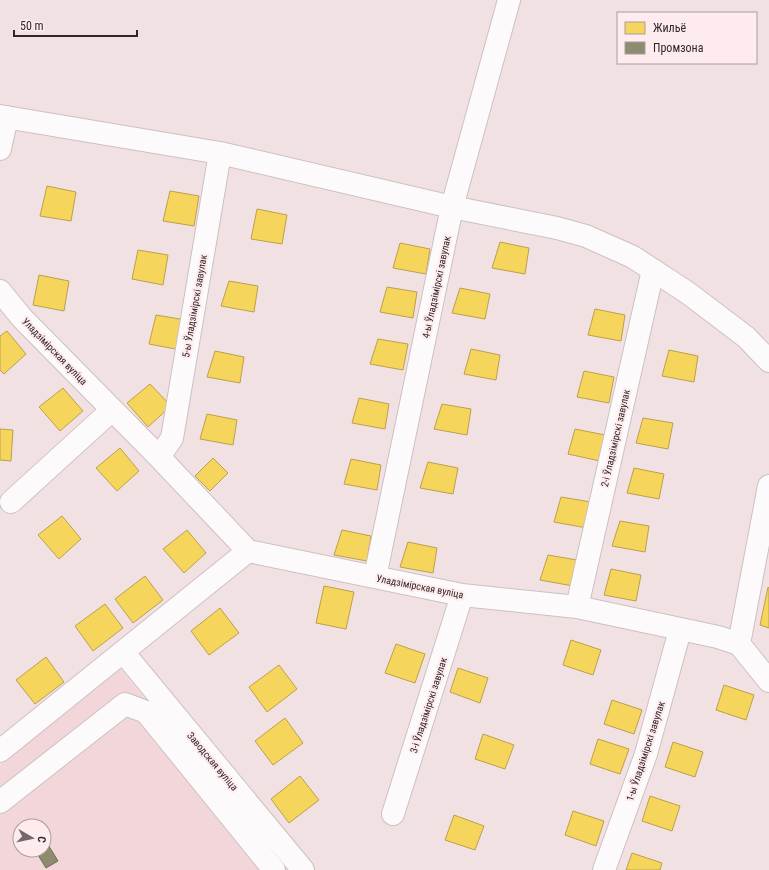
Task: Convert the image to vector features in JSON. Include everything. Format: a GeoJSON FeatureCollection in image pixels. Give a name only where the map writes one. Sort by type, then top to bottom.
{"type":"FeatureCollection","features":[{"type":"Feature","properties":{"kind":"street","name":"4-ы Ўладзімірскі завулак"},"geometry":{"type":"LineString","coordinates":[[375,577],[452,207],[509,0]]}},
{"type":"Feature","properties":{"kind":"street"},"geometry":{"type":"LineString","coordinates":[[0,149],[3,116],[220,153],[452,207],[556,228],[586,236],[633,257],[718,315],[746,337],[769,361]]}},
{"type":"Feature","properties":{"kind":"street","name":"5-ы Ўладзімірскі завулак"},"geometry":{"type":"LineString","coordinates":[[159,457],[172,438],[220,153]]}},
{"type":"Feature","properties":{"kind":"street","name":"2-і Ўладзімірскі завулак"},"geometry":{"type":"LineString","coordinates":[[577,607],[652,270]]}},
{"type":"Feature","properties":{"kind":"street","name":"Уладзімірская вуліца"},"geometry":{"type":"LineString","coordinates":[[0,291],[22,318],[159,457],[248,551],[462,595],[577,607],[718,637],[739,644]]}},
{"type":"Feature","properties":{"kind":"street"},"geometry":{"type":"LineString","coordinates":[[11,502],[112,410]]}},
{"type":"Feature","properties":{"kind":"street"},"geometry":{"type":"LineString","coordinates":[[769,486],[739,644],[769,681]]}},
{"type":"Feature","properties":{"kind":"street"},"geometry":{"type":"LineString","coordinates":[[0,751],[248,551]]}},
{"type":"Feature","properties":{"kind":"street","name":"3-і Ўладзімірскі завулак"},"geometry":{"type":"LineString","coordinates":[[393,814],[462,595]]}},
{"type":"Feature","properties":{"kind":"street","name":"1-ы Ўладзімірскі завулак"},"geometry":{"type":"LineString","coordinates":[[604,870],[646,754],[680,630]]}},
{"type":"Feature","properties":{"kind":"street","name":"Заводская вуліца"},"geometry":{"type":"LineString","coordinates":[[123,652],[303,870]]}},
{"type":"Feature","properties":{"kind":"street"},"geometry":{"type":"LineString","coordinates":[[0,802],[125,704],[146,712],[274,870]]}},
{"type":"Feature","properties":{"kind":"shaded area"},"geometry":{"type":"Polygon","coordinates":[[[120,669],[283,870],[0,870],[0,765],[120,669]]]}},
{"type":"Feature","properties":{"kind":"building: Жильё"},"geometry":{"type":"Polygon","coordinates":[[[47,186],[76,192],[71,221],[40,216],[47,186]]]}},
{"type":"Feature","properties":{"kind":"building: Жильё"},"geometry":{"type":"Polygon","coordinates":[[[170,191],[199,196],[194,226],[163,221],[170,191]]]}},
{"type":"Feature","properties":{"kind":"building: Жильё"},"geometry":{"type":"Polygon","coordinates":[[[257,209],[287,215],[282,244],[251,239],[257,209]]]}},
{"type":"Feature","properties":{"kind":"building: Жильё"},"geometry":{"type":"Polygon","coordinates":[[[500,242],[529,248],[525,274],[492,268],[500,242]]]}},
{"type":"Feature","properties":{"kind":"building: Жильё"},"geometry":{"type":"Polygon","coordinates":[[[400,243],[430,249],[426,274],[393,268],[400,243]]]}},
{"type":"Feature","properties":{"kind":"building: Жильё"},"geometry":{"type":"Polygon","coordinates":[[[138,250],[168,255],[163,285],[132,279],[138,250]]]}},
{"type":"Feature","properties":{"kind":"building: Жильё"},"geometry":{"type":"Polygon","coordinates":[[[39,275],[69,281],[64,311],[33,305],[39,275]]]}},
{"type":"Feature","properties":{"kind":"building: Жильё"},"geometry":{"type":"Polygon","coordinates":[[[229,281],[258,286],[254,312],[221,306],[229,281]]]}},
{"type":"Feature","properties":{"kind":"building: Жильё"},"geometry":{"type":"Polygon","coordinates":[[[387,287],[417,292],[413,318],[380,312],[387,287]]]}},
{"type":"Feature","properties":{"kind":"building: Жильё"},"geometry":{"type":"Polygon","coordinates":[[[460,288],[490,294],[485,319],[452,313],[460,288]]]}},
{"type":"Feature","properties":{"kind":"building: Жильё"},"geometry":{"type":"Polygon","coordinates":[[[595,309],[625,315],[621,341],[588,335],[595,309]]]}},
{"type":"Feature","properties":{"kind":"building: Жильё"},"geometry":{"type":"Polygon","coordinates":[[[156,315],[186,320],[181,350],[149,344],[156,315]]]}},
{"type":"Feature","properties":{"kind":"building: Жильё"},"geometry":{"type":"Polygon","coordinates":[[[7,331],[26,354],[4,374],[0,370],[0,336],[7,331]]]}},
{"type":"Feature","properties":{"kind":"building: Жильё"},"geometry":{"type":"Polygon","coordinates":[[[378,339],[408,344],[403,370],[370,364],[378,339]]]}},
{"type":"Feature","properties":{"kind":"building: Жильё"},"geometry":{"type":"Polygon","coordinates":[[[471,349],[500,355],[496,380],[464,374],[471,349]]]}},
{"type":"Feature","properties":{"kind":"building: Жильё"},"geometry":{"type":"Polygon","coordinates":[[[669,350],[698,356],[694,382],[662,376],[669,350]]]}},
{"type":"Feature","properties":{"kind":"building: Жильё"},"geometry":{"type":"Polygon","coordinates":[[[215,351],[244,357],[240,383],[207,377],[215,351]]]}},
{"type":"Feature","properties":{"kind":"building: Жильё"},"geometry":{"type":"Polygon","coordinates":[[[584,371],[614,377],[609,403],[577,397],[584,371]]]}},
{"type":"Feature","properties":{"kind":"building: Жильё"},"geometry":{"type":"Polygon","coordinates":[[[150,384],[171,406],[148,427],[127,403],[150,384]]]}},
{"type":"Feature","properties":{"kind":"building: Жильё"},"geometry":{"type":"Polygon","coordinates":[[[63,388],[83,411],[60,431],[39,407],[63,388]]]}},
{"type":"Feature","properties":{"kind":"building: Жильё"},"geometry":{"type":"Polygon","coordinates":[[[359,398],[389,404],[385,429],[352,423],[359,398]]]}},
{"type":"Feature","properties":{"kind":"building: Жильё"},"geometry":{"type":"Polygon","coordinates":[[[442,404],[471,409],[467,435],[434,429],[442,404]]]}},
{"type":"Feature","properties":{"kind":"building: Жильё"},"geometry":{"type":"Polygon","coordinates":[[[207,414],[237,420],[233,445],[200,439],[207,414]]]}},
{"type":"Feature","properties":{"kind":"building: Жильё"},"geometry":{"type":"Polygon","coordinates":[[[643,418],[673,423],[668,449],[636,443],[643,418]]]}},
{"type":"Feature","properties":{"kind":"building: Жильё"},"geometry":{"type":"Polygon","coordinates":[[[0,429],[13,430],[11,461],[0,460],[0,429]]]}},
{"type":"Feature","properties":{"kind":"building: Жильё"},"geometry":{"type":"Polygon","coordinates":[[[575,429],[605,435],[600,461],[568,454],[575,429]]]}},
{"type":"Feature","properties":{"kind":"building: Жильё"},"geometry":{"type":"Polygon","coordinates":[[[120,448],[139,471],[117,491],[96,468],[120,448]]]}},
{"type":"Feature","properties":{"kind":"building: Жильё"},"geometry":{"type":"Polygon","coordinates":[[[213,458],[228,473],[210,491],[195,476],[213,458]]]}},
{"type":"Feature","properties":{"kind":"building: Жильё"},"geometry":{"type":"Polygon","coordinates":[[[351,459],[381,465],[377,490],[344,484],[351,459]]]}},
{"type":"Feature","properties":{"kind":"building: Жильё"},"geometry":{"type":"Polygon","coordinates":[[[428,462],[458,468],[453,494],[420,488],[428,462]]]}},
{"type":"Feature","properties":{"kind":"building: Жильё"},"geometry":{"type":"Polygon","coordinates":[[[634,468],[664,474],[659,499],[627,493],[634,468]]]}},
{"type":"Feature","properties":{"kind":"building: Жильё"},"geometry":{"type":"Polygon","coordinates":[[[561,497],[591,502],[587,528],[554,522],[561,497]]]}},
{"type":"Feature","properties":{"kind":"building: Жильё"},"geometry":{"type":"Polygon","coordinates":[[[62,516],[81,539],[59,559],[38,535],[62,516]]]}},
{"type":"Feature","properties":{"kind":"building: Жильё"},"geometry":{"type":"Polygon","coordinates":[[[620,521],[649,526],[645,552],[612,546],[620,521]]]}},
{"type":"Feature","properties":{"kind":"building: Жильё"},"geometry":{"type":"Polygon","coordinates":[[[187,530],[206,553],[184,573],[163,549],[187,530]]]}},
{"type":"Feature","properties":{"kind":"building: Жильё"},"geometry":{"type":"Polygon","coordinates":[[[342,530],[371,536],[367,561],[334,555],[342,530]]]}},
{"type":"Feature","properties":{"kind":"building: Жильё"},"geometry":{"type":"Polygon","coordinates":[[[408,542],[437,548],[433,573],[400,567],[408,542]]]}},
{"type":"Feature","properties":{"kind":"building: Жильё"},"geometry":{"type":"Polygon","coordinates":[[[548,555],[577,560],[573,586],[540,580],[548,555]]]}},
{"type":"Feature","properties":{"kind":"building: Жильё"},"geometry":{"type":"Polygon","coordinates":[[[611,569],[641,575],[636,601],[604,595],[611,569]]]}},
{"type":"Feature","properties":{"kind":"building: Жильё"},"geometry":{"type":"Polygon","coordinates":[[[145,576],[163,600],[133,623],[115,599],[145,576]]]}},
{"type":"Feature","properties":{"kind":"building: Жильё"},"geometry":{"type":"Polygon","coordinates":[[[324,586],[354,592],[346,629],[316,623],[324,586]]]}},
{"type":"Feature","properties":{"kind":"building: Жильё"},"geometry":{"type":"Polygon","coordinates":[[[768,587],[769,588],[769,628],[760,625],[768,587]]]}},
{"type":"Feature","properties":{"kind":"building: Жильё"},"geometry":{"type":"Polygon","coordinates":[[[105,604],[123,628],[93,651],[75,626],[105,604]]]}},
{"type":"Feature","properties":{"kind":"building: Жильё"},"geometry":{"type":"Polygon","coordinates":[[[220,608],[239,633],[209,655],[191,631],[220,608]]]}},
{"type":"Feature","properties":{"kind":"building: Жильё"},"geometry":{"type":"Polygon","coordinates":[[[571,640],[601,650],[593,675],[563,665],[571,640]]]}},
{"type":"Feature","properties":{"kind":"building: Жильё"},"geometry":{"type":"Polygon","coordinates":[[[396,644],[425,654],[415,683],[385,673],[396,644]]]}},
{"type":"Feature","properties":{"kind":"building: Жильё"},"geometry":{"type":"Polygon","coordinates":[[[46,657],[64,682],[35,704],[16,680],[46,657]]]}},
{"type":"Feature","properties":{"kind":"building: Жильё"},"geometry":{"type":"Polygon","coordinates":[[[279,665],[297,689],[267,712],[249,687],[279,665]]]}},
{"type":"Feature","properties":{"kind":"building: Жильё"},"geometry":{"type":"Polygon","coordinates":[[[458,668],[488,678],[480,703],[450,692],[458,668]]]}},
{"type":"Feature","properties":{"kind":"building: Жильё"},"geometry":{"type":"Polygon","coordinates":[[[724,685],[754,695],[746,720],[716,710],[724,685]]]}},
{"type":"Feature","properties":{"kind":"building: Жильё"},"geometry":{"type":"Polygon","coordinates":[[[612,700],[642,710],[634,734],[604,724],[612,700]]]}},
{"type":"Feature","properties":{"kind":"building: Жильё"},"geometry":{"type":"Polygon","coordinates":[[[285,718],[303,743],[273,765],[255,741],[285,718]]]}},
{"type":"Feature","properties":{"kind":"building: Жильё"},"geometry":{"type":"Polygon","coordinates":[[[483,734],[514,745],[505,769],[475,759],[483,734]]]}},
{"type":"Feature","properties":{"kind":"building: Жильё"},"geometry":{"type":"Polygon","coordinates":[[[598,739],[629,749],[620,774],[590,764],[598,739]]]}},
{"type":"Feature","properties":{"kind":"building: Жильё"},"geometry":{"type":"Polygon","coordinates":[[[673,742],[703,752],[695,777],[665,767],[673,742]]]}},
{"type":"Feature","properties":{"kind":"building: Жильё"},"geometry":{"type":"Polygon","coordinates":[[[300,776],[319,800],[289,823],[271,799],[300,776]]]}},
{"type":"Feature","properties":{"kind":"building: Жильё"},"geometry":{"type":"Polygon","coordinates":[[[650,796],[680,806],[672,831],[642,821],[650,796]]]}},
{"type":"Feature","properties":{"kind":"building: Жильё"},"geometry":{"type":"Polygon","coordinates":[[[573,811],[604,821],[596,846],[565,835],[573,811]]]}},
{"type":"Feature","properties":{"kind":"building: Жильё"},"geometry":{"type":"Polygon","coordinates":[[[454,815],[484,826],[475,850],[445,840],[454,815]]]}},
{"type":"Feature","properties":{"kind":"building: Жильё"},"geometry":{"type":"Polygon","coordinates":[[[632,853],[662,863],[660,870],[626,870],[632,853]]]}},
{"type":"Feature","properties":{"kind":"building: Промзона"},"geometry":{"type":"Polygon","coordinates":[[[52,851],[58,861],[46,868],[40,858],[52,858],[52,851]]]}}]}
